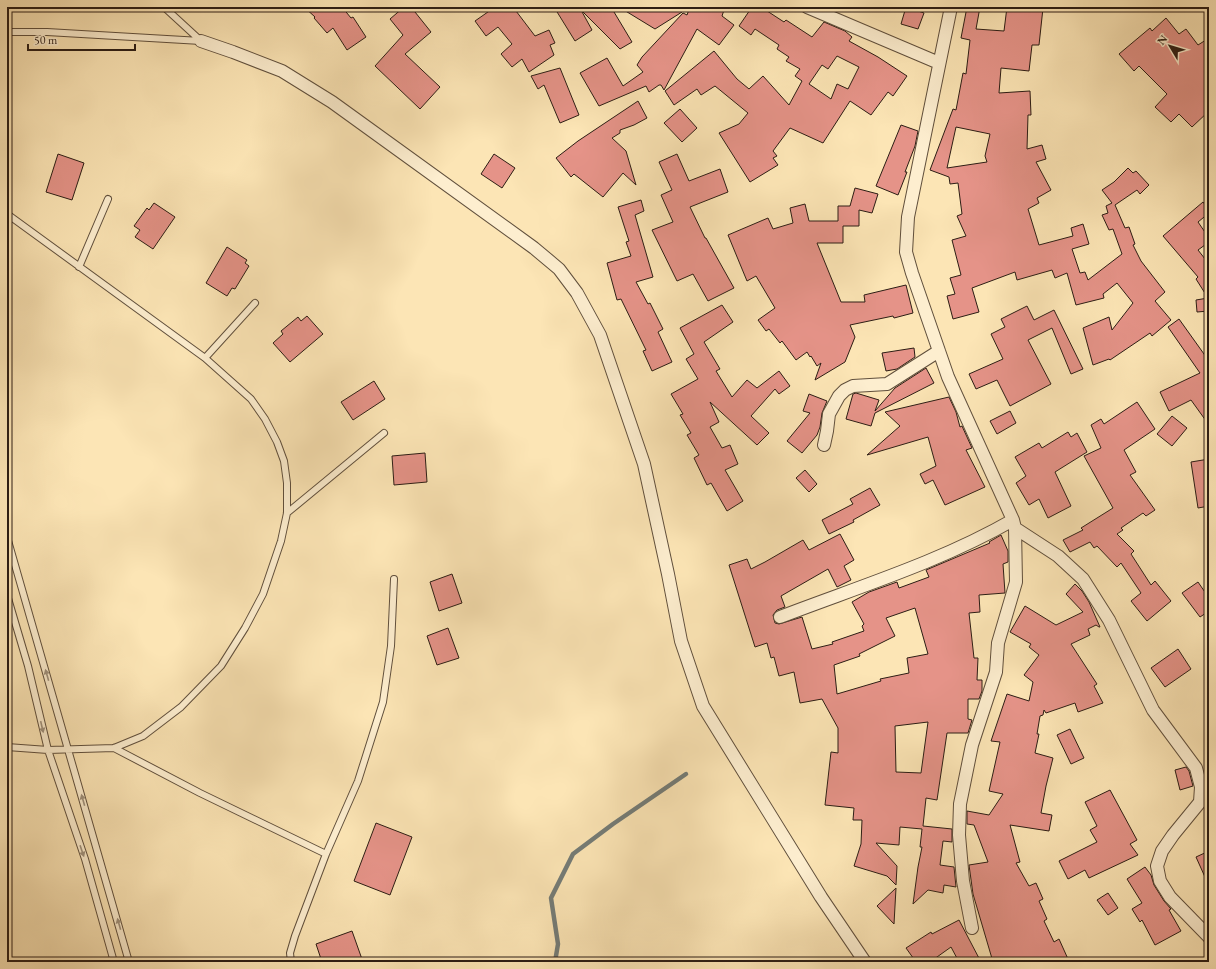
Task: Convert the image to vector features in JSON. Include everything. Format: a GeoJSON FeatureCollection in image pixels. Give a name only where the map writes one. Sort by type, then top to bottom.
{"type":"FeatureCollection","features":[{"type":"Feature","properties":{"kind":"street"},"geometry":{"type":"LineString","coordinates":[[808,7],[939,63]]}},
{"type":"Feature","properties":{"kind":"street"},"geometry":{"type":"LineString","coordinates":[[951,7],[908,217],[906,252],[948,377],[1014,524],[1016,582],[998,643],[996,672],[972,745],[960,804],[959,834],[963,881],[972,928]]}},
{"type":"Feature","properties":{"kind":"street"},"geometry":{"type":"LineString","coordinates":[[201,42],[233,52],[282,71],[332,102],[534,248],[559,269],[577,293],[600,335],[644,464],[681,641],[703,706],[821,897],[865,962]]}},
{"type":"Feature","properties":{"kind":"street"},"geometry":{"type":"LineString","coordinates":[[824,445],[829,414],[839,396],[845,390],[853,386],[887,384],[939,351]]}},
{"type":"Feature","properties":{"kind":"street"},"geometry":{"type":"LineString","coordinates":[[780,617],[928,561],[1000,528],[1014,524]]}},
{"type":"Feature","properties":{"kind":"street"},"geometry":{"type":"LineString","coordinates":[[1014,524],[1058,556],[1084,580],[1109,620],[1153,710],[1196,768],[1205,806],[1173,835],[1162,851],[1157,866],[1160,881],[1170,897],[1209,937]]}},
{"type":"Feature","properties":{"kind":"lane"},"geometry":{"type":"LineString","coordinates":[[164,7],[201,42]]}},
{"type":"Feature","properties":{"kind":"lane"},"geometry":{"type":"LineString","coordinates":[[7,32],[47,32],[201,42]]}},
{"type":"Feature","properties":{"kind":"lane"},"geometry":{"type":"LineString","coordinates":[[79,267],[108,199]]}},
{"type":"Feature","properties":{"kind":"lane"},"geometry":{"type":"LineString","coordinates":[[7,214],[205,358],[251,399],[271,430],[284,461],[287,513],[281,541],[263,594],[246,628],[221,666],[181,707],[143,736],[114,748],[48,750],[7,747]]}},
{"type":"Feature","properties":{"kind":"lane"},"geometry":{"type":"LineString","coordinates":[[205,358],[255,303]]}},
{"type":"Feature","properties":{"kind":"lane"},"geometry":{"type":"LineString","coordinates":[[287,513],[384,433]]}},
{"type":"Feature","properties":{"kind":"lane"},"geometry":{"type":"LineString","coordinates":[[7,537],[129,962]]}},
{"type":"Feature","properties":{"kind":"lane"},"geometry":{"type":"LineString","coordinates":[[291,962],[290,953],[295,936],[326,854],[358,781],[383,702],[391,646],[394,579]]}},
{"type":"Feature","properties":{"kind":"lane"},"geometry":{"type":"LineString","coordinates":[[7,595],[28,666],[48,750],[85,860],[114,962]]}},
{"type":"Feature","properties":{"kind":"lane"},"geometry":{"type":"LineString","coordinates":[[114,748],[200,793],[326,854]]}},
{"type":"Feature","properties":{"kind":"building"},"geometry":{"type":"Polygon","coordinates":[[[304,7],[342,7],[351,18],[353,17],[366,37],[347,50],[333,28],[327,33],[314,18],[315,17],[304,7]]]}},
{"type":"Feature","properties":{"kind":"building"},"geometry":{"type":"Polygon","coordinates":[[[404,7],[411,7],[431,32],[405,54],[440,87],[420,109],[375,66],[403,35],[390,19],[404,7]]]}},
{"type":"Feature","properties":{"kind":"building"},"geometry":{"type":"Polygon","coordinates":[[[495,7],[513,7],[535,36],[549,30],[555,43],[550,45],[554,55],[529,72],[522,59],[512,67],[501,54],[512,44],[498,27],[486,36],[475,21],[495,7]]]}},
{"type":"Feature","properties":{"kind":"building"},"geometry":{"type":"Polygon","coordinates":[[[554,7],[611,7],[632,42],[620,49],[581,10],[592,30],[575,41],[554,7]]]}},
{"type":"Feature","properties":{"kind":"building"},"geometry":{"type":"Polygon","coordinates":[[[619,7],[671,7],[682,12],[655,29],[619,7]]]}},
{"type":"Feature","properties":{"kind":"building"},"geometry":{"type":"Polygon","coordinates":[[[690,7],[725,7],[722,16],[734,25],[719,45],[697,29],[664,90],[661,85],[659,85],[649,92],[646,86],[599,106],[580,73],[607,58],[623,86],[643,72],[637,65],[642,57],[683,13],[687,15],[690,7]]]}},
{"type":"Feature","properties":{"kind":"building"},"geometry":{"type":"Polygon","coordinates":[[[752,7],[761,7],[784,22],[786,20],[812,37],[824,22],[845,31],[852,37],[849,41],[878,57],[907,76],[893,96],[888,92],[871,115],[850,101],[823,143],[790,128],[773,151],[777,156],[773,158],[778,165],[750,182],[719,133],[739,124],[748,113],[715,86],[701,95],[697,89],[674,105],[665,91],[714,51],[737,79],[749,89],[763,76],[789,105],[802,81],[795,76],[800,69],[786,61],[789,57],[777,49],[779,45],[755,29],[751,35],[739,26],[752,7]],[[837,56],[828,69],[822,65],[809,84],[831,99],[837,84],[848,89],[859,67],[837,56]]]}},
{"type":"Feature","properties":{"kind":"building"},"geometry":{"type":"Polygon","coordinates":[[[906,7],[924,13],[918,29],[901,24],[906,7]]]}},
{"type":"Feature","properties":{"kind":"building"},"geometry":{"type":"Polygon","coordinates":[[[967,7],[980,7],[976,29],[1004,31],[1007,7],[1043,8],[1039,45],[1032,45],[1029,71],[1001,68],[999,93],[1030,91],[1031,115],[1028,115],[1027,149],[1042,145],[1046,159],[1036,162],[1051,190],[1037,198],[1039,203],[1028,209],[1039,245],[1073,236],[1071,228],[1083,224],[1089,244],[1072,249],[1080,273],[1085,272],[1088,280],[1122,254],[1113,229],[1109,230],[1102,215],[1108,213],[1106,206],[1112,203],[1102,190],[1114,182],[1128,168],[1133,173],[1136,171],[1149,185],[1140,194],[1137,190],[1115,205],[1125,228],[1129,227],[1135,244],[1133,245],[1141,261],[1165,292],[1155,301],[1171,320],[1152,336],[1150,333],[1110,360],[1109,359],[1093,365],[1083,328],[1109,317],[1112,330],[1133,303],[1117,283],[1103,294],[1104,298],[1076,305],[1067,273],[1055,278],[1052,270],[1017,280],[1015,272],[972,288],[979,312],[953,319],[947,296],[955,294],[950,278],[961,275],[952,240],[966,236],[957,216],[962,214],[958,183],[950,184],[949,177],[930,170],[953,109],[956,110],[963,73],[966,74],[970,40],[961,38],[967,7]],[[956,127],[947,168],[987,162],[985,156],[990,134],[956,127]]]}},
{"type":"Feature","properties":{"kind":"building"},"geometry":{"type":"Polygon","coordinates":[[[1166,18],[1179,34],[1186,29],[1198,45],[1209,38],[1209,111],[1192,127],[1179,114],[1171,122],[1155,107],[1167,94],[1139,66],[1134,71],[1119,54],[1150,28],[1152,31],[1166,18]]]}},
{"type":"Feature","properties":{"kind":"building"},"geometry":{"type":"Polygon","coordinates":[[[560,68],[579,115],[560,123],[544,85],[538,89],[531,76],[560,68]]]}},
{"type":"Feature","properties":{"kind":"building"},"geometry":{"type":"Polygon","coordinates":[[[638,101],[647,118],[620,130],[620,133],[612,138],[626,151],[636,185],[623,173],[603,197],[574,174],[571,177],[556,158],[578,141],[638,101]]]}},
{"type":"Feature","properties":{"kind":"building"},"geometry":{"type":"Polygon","coordinates":[[[680,109],[697,128],[682,142],[664,123],[680,109]]]}},
{"type":"Feature","properties":{"kind":"building"},"geometry":{"type":"Polygon","coordinates":[[[901,125],[918,131],[915,146],[905,172],[907,172],[898,195],[876,186],[901,125]]]}},
{"type":"Feature","properties":{"kind":"building"},"geometry":{"type":"Polygon","coordinates":[[[58,154],[84,163],[72,200],[46,192],[58,154]]]}},
{"type":"Feature","properties":{"kind":"building"},"geometry":{"type":"Polygon","coordinates":[[[494,154],[515,168],[502,188],[481,174],[494,154]]]}},
{"type":"Feature","properties":{"kind":"building"},"geometry":{"type":"Polygon","coordinates":[[[677,154],[689,181],[720,169],[728,192],[690,207],[705,238],[734,288],[708,301],[693,274],[677,281],[652,230],[673,222],[661,195],[672,190],[659,162],[677,154]]]}},
{"type":"Feature","properties":{"kind":"building"},"geometry":{"type":"Polygon","coordinates":[[[855,188],[878,194],[872,213],[859,210],[859,226],[843,226],[843,243],[817,243],[841,302],[865,302],[864,295],[906,285],[913,313],[894,318],[893,316],[850,325],[855,337],[845,362],[815,380],[821,363],[817,366],[807,352],[796,360],[782,341],[780,343],[769,329],[766,331],[758,320],[775,308],[756,276],[747,281],[728,235],[768,218],[773,229],[793,223],[790,208],[805,204],[809,221],[838,221],[838,206],[850,206],[855,188]]]}},
{"type":"Feature","properties":{"kind":"building"},"geometry":{"type":"Polygon","coordinates":[[[641,200],[644,211],[635,215],[653,277],[636,282],[648,304],[650,303],[663,329],[658,332],[672,362],[652,371],[643,351],[646,350],[621,299],[617,300],[607,263],[631,256],[626,242],[629,241],[618,207],[641,200]]]}},
{"type":"Feature","properties":{"kind":"building"},"geometry":{"type":"Polygon","coordinates":[[[1203,202],[1209,210],[1209,213],[1198,222],[1209,238],[1209,242],[1198,250],[1209,264],[1209,311],[1197,312],[1196,300],[1208,298],[1196,279],[1198,277],[1163,236],[1203,202]]]}},
{"type":"Feature","properties":{"kind":"building"},"geometry":{"type":"Polygon","coordinates":[[[154,203],[175,217],[153,249],[135,237],[140,230],[134,226],[147,208],[149,210],[154,203]]]}},
{"type":"Feature","properties":{"kind":"building"},"geometry":{"type":"Polygon","coordinates":[[[227,247],[247,260],[245,263],[249,266],[235,289],[232,288],[227,296],[206,283],[227,247]]]}},
{"type":"Feature","properties":{"kind":"building"},"geometry":{"type":"Polygon","coordinates":[[[722,305],[733,322],[704,342],[720,369],[716,371],[732,397],[747,380],[757,388],[779,371],[790,386],[779,394],[775,389],[751,416],[769,433],[757,445],[710,402],[719,422],[710,427],[722,448],[730,445],[738,464],[725,470],[743,501],[727,511],[711,483],[707,485],[694,458],[699,455],[687,435],[691,433],[680,415],[683,414],[671,394],[698,379],[686,359],[694,354],[680,328],[722,305]]]}},
{"type":"Feature","properties":{"kind":"building"},"geometry":{"type":"Polygon","coordinates":[[[1027,306],[1034,320],[1054,310],[1083,369],[1071,374],[1052,328],[1028,340],[1051,384],[1010,406],[997,380],[976,389],[969,374],[1003,359],[991,334],[1005,327],[1001,319],[1027,306]]]}},
{"type":"Feature","properties":{"kind":"building"},"geometry":{"type":"Polygon","coordinates":[[[307,316],[323,334],[290,362],[273,343],[283,334],[281,331],[298,317],[301,321],[307,316]]]}},
{"type":"Feature","properties":{"kind":"building"},"geometry":{"type":"Polygon","coordinates":[[[1179,319],[1209,361],[1209,425],[1191,400],[1169,411],[1160,392],[1200,373],[1168,327],[1179,319]]]}},
{"type":"Feature","properties":{"kind":"building"},"geometry":{"type":"Polygon","coordinates":[[[914,348],[915,357],[897,369],[886,371],[882,353],[914,348]]]}},
{"type":"Feature","properties":{"kind":"building"},"geometry":{"type":"Polygon","coordinates":[[[926,368],[934,383],[875,413],[871,426],[846,419],[853,394],[856,393],[879,400],[875,411],[895,388],[926,368]]]}},
{"type":"Feature","properties":{"kind":"building"},"geometry":{"type":"Polygon","coordinates":[[[374,381],[385,399],[353,420],[341,402],[374,381]]]}},
{"type":"Feature","properties":{"kind":"building"},"geometry":{"type":"Polygon","coordinates":[[[809,394],[827,401],[822,413],[817,435],[802,453],[787,441],[810,413],[803,411],[809,394]]]}},
{"type":"Feature","properties":{"kind":"building"},"geometry":{"type":"Polygon","coordinates":[[[949,397],[956,412],[960,427],[962,426],[972,448],[966,450],[985,487],[945,505],[933,480],[925,484],[920,474],[936,466],[928,437],[867,455],[900,426],[885,412],[949,397]]]}},
{"type":"Feature","properties":{"kind":"building"},"geometry":{"type":"Polygon","coordinates":[[[1137,402],[1155,429],[1124,450],[1136,472],[1130,475],[1155,510],[1146,516],[1143,513],[1121,528],[1123,530],[1117,534],[1134,551],[1131,554],[1151,585],[1155,581],[1171,601],[1147,621],[1131,601],[1141,593],[1121,563],[1117,567],[1097,546],[1094,548],[1090,542],[1070,552],[1063,540],[1083,530],[1081,528],[1113,508],[1084,456],[1101,448],[1091,425],[1101,419],[1104,424],[1137,402]]]}},
{"type":"Feature","properties":{"kind":"building"},"geometry":{"type":"Polygon","coordinates":[[[1010,411],[1016,423],[997,434],[990,421],[1010,411]]]}},
{"type":"Feature","properties":{"kind":"building"},"geometry":{"type":"Polygon","coordinates":[[[1172,416],[1187,428],[1172,446],[1157,434],[1172,416]]]}},
{"type":"Feature","properties":{"kind":"building"},"geometry":{"type":"Polygon","coordinates":[[[1068,432],[1071,437],[1077,433],[1087,452],[1055,472],[1071,506],[1048,518],[1039,499],[1029,505],[1016,483],[1026,476],[1015,457],[1039,443],[1042,448],[1068,432]]]}},
{"type":"Feature","properties":{"kind":"building"},"geometry":{"type":"Polygon","coordinates":[[[425,453],[427,482],[394,485],[392,456],[425,453]]]}},
{"type":"Feature","properties":{"kind":"building"},"geometry":{"type":"Polygon","coordinates":[[[1209,459],[1209,506],[1198,508],[1191,462],[1209,459]]]}},
{"type":"Feature","properties":{"kind":"building"},"geometry":{"type":"Polygon","coordinates":[[[805,470],[817,484],[809,492],[796,478],[805,470]]]}},
{"type":"Feature","properties":{"kind":"building"},"geometry":{"type":"Polygon","coordinates":[[[870,488],[880,505],[853,520],[854,522],[829,534],[822,520],[853,504],[850,499],[870,488]]]}},
{"type":"Feature","properties":{"kind":"building"},"geometry":{"type":"Polygon","coordinates":[[[840,534],[854,560],[844,566],[851,580],[837,587],[828,569],[781,596],[785,607],[777,610],[773,615],[775,623],[779,624],[802,617],[812,649],[833,644],[832,642],[864,631],[862,626],[864,624],[852,602],[869,592],[897,582],[899,588],[929,577],[926,570],[990,543],[989,542],[1001,535],[1008,551],[1008,562],[1003,564],[1005,593],[979,595],[980,612],[969,613],[974,658],[978,658],[977,680],[982,680],[982,691],[979,699],[968,699],[968,719],[972,720],[968,733],[947,733],[937,800],[926,798],[923,826],[952,829],[952,842],[943,841],[940,865],[954,867],[956,887],[944,885],[943,893],[928,890],[913,904],[922,847],[920,847],[922,829],[900,827],[899,845],[876,843],[897,866],[896,885],[887,876],[854,866],[861,844],[862,820],[853,820],[854,808],[825,805],[831,752],[838,753],[838,728],[822,699],[800,703],[794,672],[779,676],[774,657],[771,658],[767,643],[755,647],[729,565],[747,559],[751,569],[803,540],[809,550],[840,534]],[[915,608],[886,618],[895,636],[859,654],[860,656],[834,665],[837,694],[881,681],[880,679],[909,673],[907,658],[928,654],[915,608]],[[928,722],[895,726],[896,772],[921,773],[928,722]]]}},
{"type":"Feature","properties":{"kind":"building"},"geometry":{"type":"Polygon","coordinates":[[[452,574],[462,603],[439,611],[430,582],[452,574]]]}},
{"type":"Feature","properties":{"kind":"building"},"geometry":{"type":"Polygon","coordinates":[[[1198,582],[1209,598],[1209,611],[1200,617],[1182,593],[1198,582]]]}},
{"type":"Feature","properties":{"kind":"building"},"geometry":{"type":"Polygon","coordinates":[[[1075,584],[1082,591],[1089,602],[1100,627],[1096,625],[1088,629],[1090,635],[1071,644],[1097,684],[1094,686],[1103,703],[1078,712],[1075,703],[1046,713],[1044,710],[1043,715],[1040,716],[1037,734],[1039,734],[1035,753],[1053,758],[1041,813],[1052,815],[1049,831],[1010,825],[1020,862],[1016,863],[1029,886],[1036,883],[1043,899],[1039,901],[1047,919],[1044,921],[1054,942],[1059,939],[1068,959],[1062,962],[993,962],[973,894],[969,865],[988,862],[974,825],[967,824],[967,811],[989,815],[1003,794],[989,791],[1000,742],[991,741],[1007,694],[1029,701],[1033,682],[1024,675],[1039,655],[1029,647],[1031,644],[1010,632],[1025,606],[1056,625],[1083,612],[1066,594],[1075,584]]]}},
{"type":"Feature","properties":{"kind":"building"},"geometry":{"type":"Polygon","coordinates":[[[448,628],[459,658],[437,665],[427,636],[448,628]]]}},
{"type":"Feature","properties":{"kind":"building"},"geometry":{"type":"Polygon","coordinates":[[[1178,649],[1191,669],[1165,687],[1151,668],[1178,649]]]}},
{"type":"Feature","properties":{"kind":"building"},"geometry":{"type":"Polygon","coordinates":[[[1070,729],[1084,758],[1071,764],[1057,735],[1070,729]]]}},
{"type":"Feature","properties":{"kind":"building"},"geometry":{"type":"Polygon","coordinates":[[[1186,767],[1189,771],[1193,786],[1180,790],[1175,770],[1186,767]]]}},
{"type":"Feature","properties":{"kind":"building"},"geometry":{"type":"Polygon","coordinates":[[[1110,790],[1137,840],[1130,844],[1138,855],[1089,878],[1085,870],[1068,879],[1059,861],[1097,842],[1090,830],[1097,826],[1085,802],[1110,790]]]}},
{"type":"Feature","properties":{"kind":"building"},"geometry":{"type":"Polygon","coordinates":[[[376,823],[412,837],[390,895],[354,881],[376,823]]]}},
{"type":"Feature","properties":{"kind":"building"},"geometry":{"type":"Polygon","coordinates":[[[1209,851],[1209,886],[1196,857],[1209,851]]]}},
{"type":"Feature","properties":{"kind":"building"},"geometry":{"type":"Polygon","coordinates":[[[1145,867],[1151,875],[1154,885],[1171,909],[1169,910],[1181,931],[1155,945],[1142,920],[1140,922],[1132,909],[1142,903],[1127,879],[1145,867]]]}},
{"type":"Feature","properties":{"kind":"building"},"geometry":{"type":"Polygon","coordinates":[[[896,888],[894,924],[877,906],[896,888]]]}},
{"type":"Feature","properties":{"kind":"building"},"geometry":{"type":"Polygon","coordinates":[[[1108,893],[1118,908],[1108,915],[1097,900],[1108,893]]]}},
{"type":"Feature","properties":{"kind":"building"},"geometry":{"type":"Polygon","coordinates":[[[959,920],[981,962],[959,962],[951,947],[930,962],[916,962],[906,948],[931,932],[932,934],[959,920]]]}},
{"type":"Feature","properties":{"kind":"building"},"geometry":{"type":"Polygon","coordinates":[[[352,931],[363,962],[322,962],[316,944],[352,931]]]}},
{"type":"Feature","properties":{"kind":"waterway"},"geometry":{"type":"LineString","coordinates":[[555,962],[558,944],[551,898],[573,854],[613,824],[686,774]]}}]}
